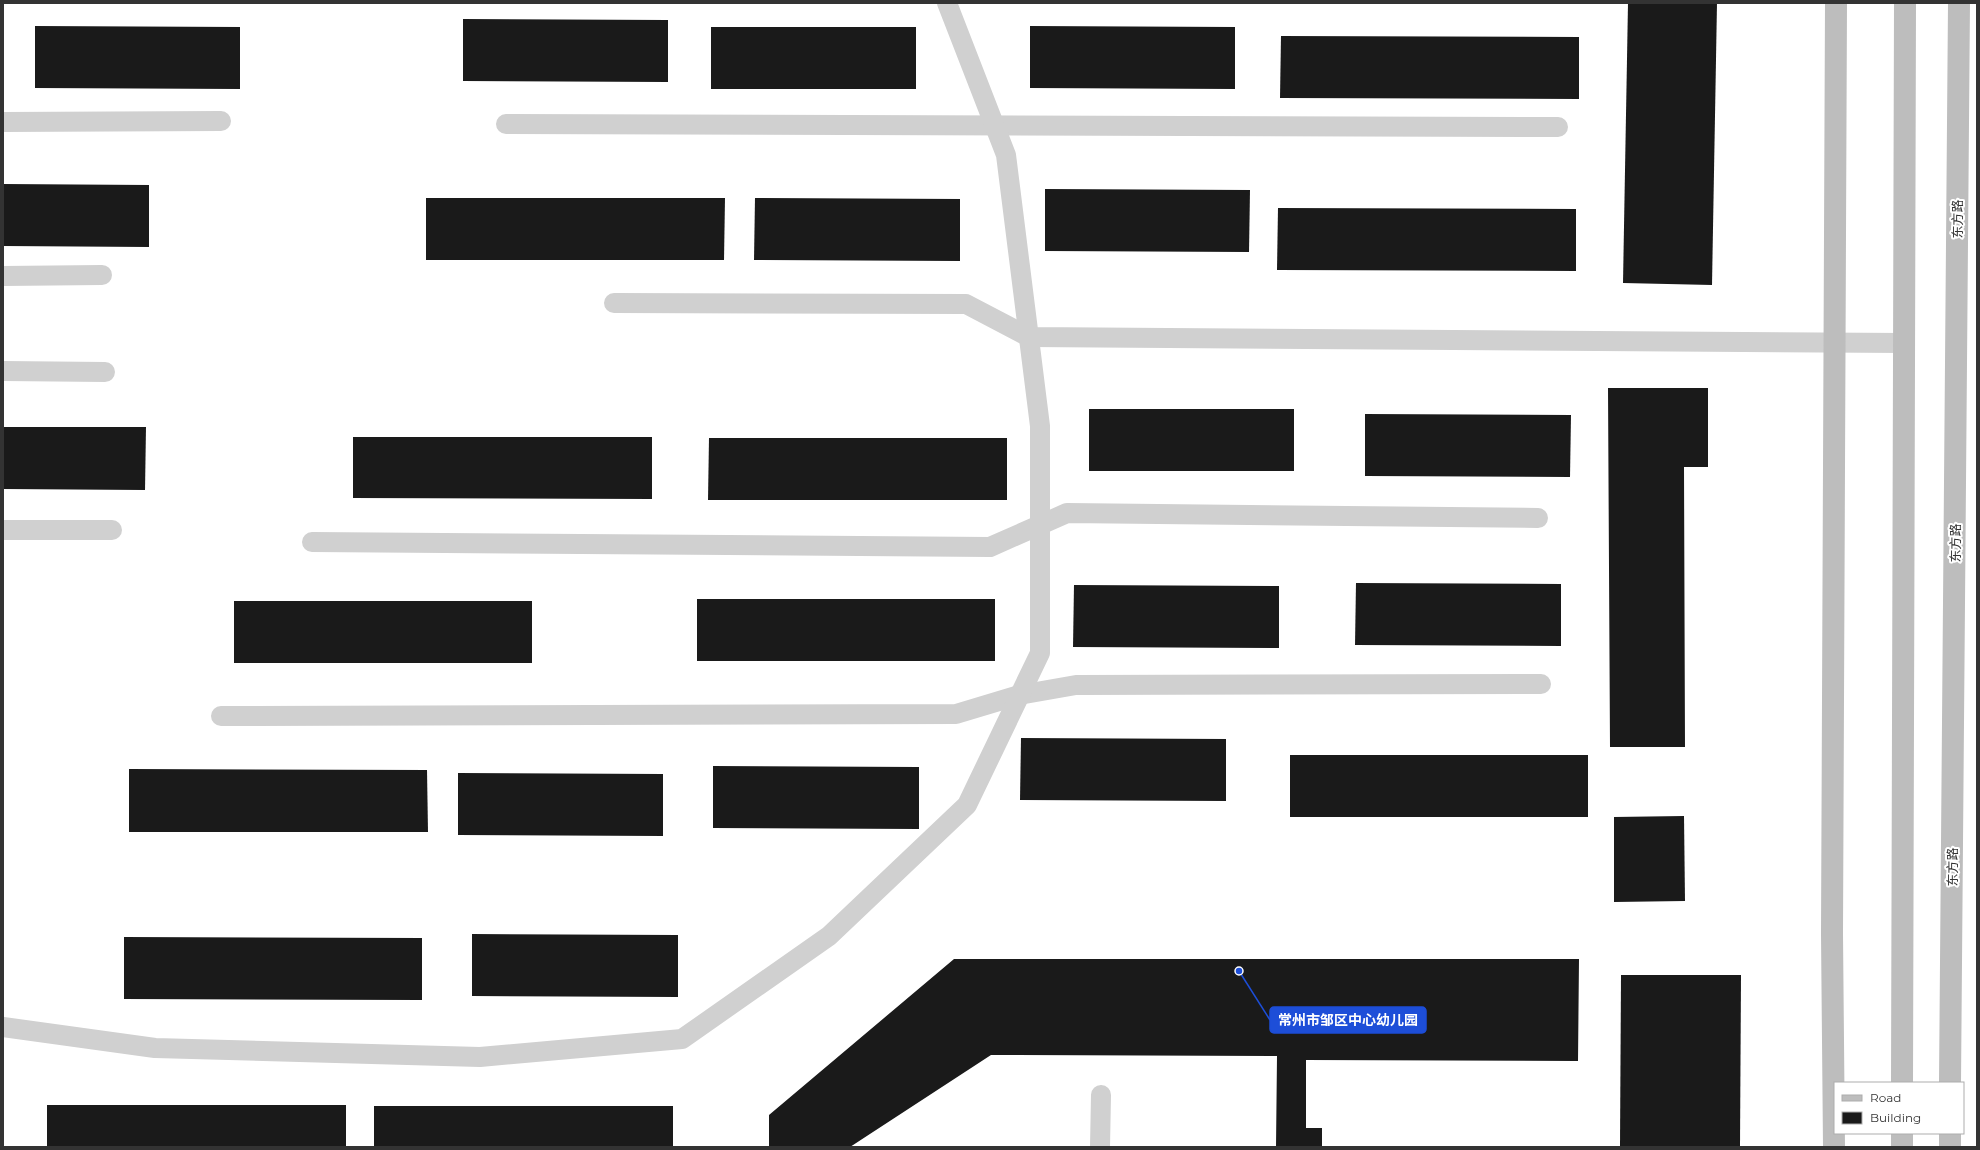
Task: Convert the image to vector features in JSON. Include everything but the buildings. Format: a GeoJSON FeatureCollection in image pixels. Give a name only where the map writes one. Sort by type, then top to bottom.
{"type":"FeatureCollection","features":[{"type":"Feature","properties":{"kind":"main road"},"geometry":{"type":"LineString","coordinates":[[1834,1147],[1832,918],[1836,3]]}},
{"type":"Feature","properties":{"kind":"main road"},"geometry":{"type":"LineString","coordinates":[[1902,1082],[1905,3]]}},
{"type":"Feature","properties":{"kind":"main road","name":"东方路"},"geometry":{"type":"LineString","coordinates":[[1950,1082],[1959,3]]}},
{"type":"Feature","properties":{"kind":"main road"},"geometry":{"type":"LineString","coordinates":[[1902,1134],[1902,1147]]}},
{"type":"Feature","properties":{"kind":"main road"},"geometry":{"type":"LineString","coordinates":[[1950,1134],[1950,1147]]}},
{"type":"Feature","properties":{"kind":"lane"},"geometry":{"type":"LineString","coordinates":[[3,1027],[155,1048],[480,1057],[682,1039],[829,936],[967,806],[1040,653],[1040,426],[1006,155],[947,3]]}},
{"type":"Feature","properties":{"kind":"lane"},"geometry":{"type":"LineString","coordinates":[[3,122],[221,121]]}},
{"type":"Feature","properties":{"kind":"lane"},"geometry":{"type":"LineString","coordinates":[[506,124],[1558,127]]}},
{"type":"Feature","properties":{"kind":"lane"},"geometry":{"type":"LineString","coordinates":[[3,276],[102,275]]}},
{"type":"Feature","properties":{"kind":"lane"},"geometry":{"type":"LineString","coordinates":[[614,303],[966,304],[1029,337],[1904,343]]}},
{"type":"Feature","properties":{"kind":"lane"},"geometry":{"type":"LineString","coordinates":[[3,371],[105,372]]}},
{"type":"Feature","properties":{"kind":"lane"},"geometry":{"type":"LineString","coordinates":[[312,542],[990,547],[1067,513],[1538,518]]}},
{"type":"Feature","properties":{"kind":"lane"},"geometry":{"type":"LineString","coordinates":[[3,530],[112,530]]}},
{"type":"Feature","properties":{"kind":"lane"},"geometry":{"type":"LineString","coordinates":[[221,716],[956,714],[1019,695],[1076,685],[1541,684]]}},
{"type":"Feature","properties":{"kind":"lane"},"geometry":{"type":"LineString","coordinates":[[1100,1147],[1101,1095]]}},
{"type":"Feature","properties":{"kind":"place","name":"常州市邹区中心幼儿园"},"geometry":{"type":"Point","coordinates":[1239,971]}}]}
